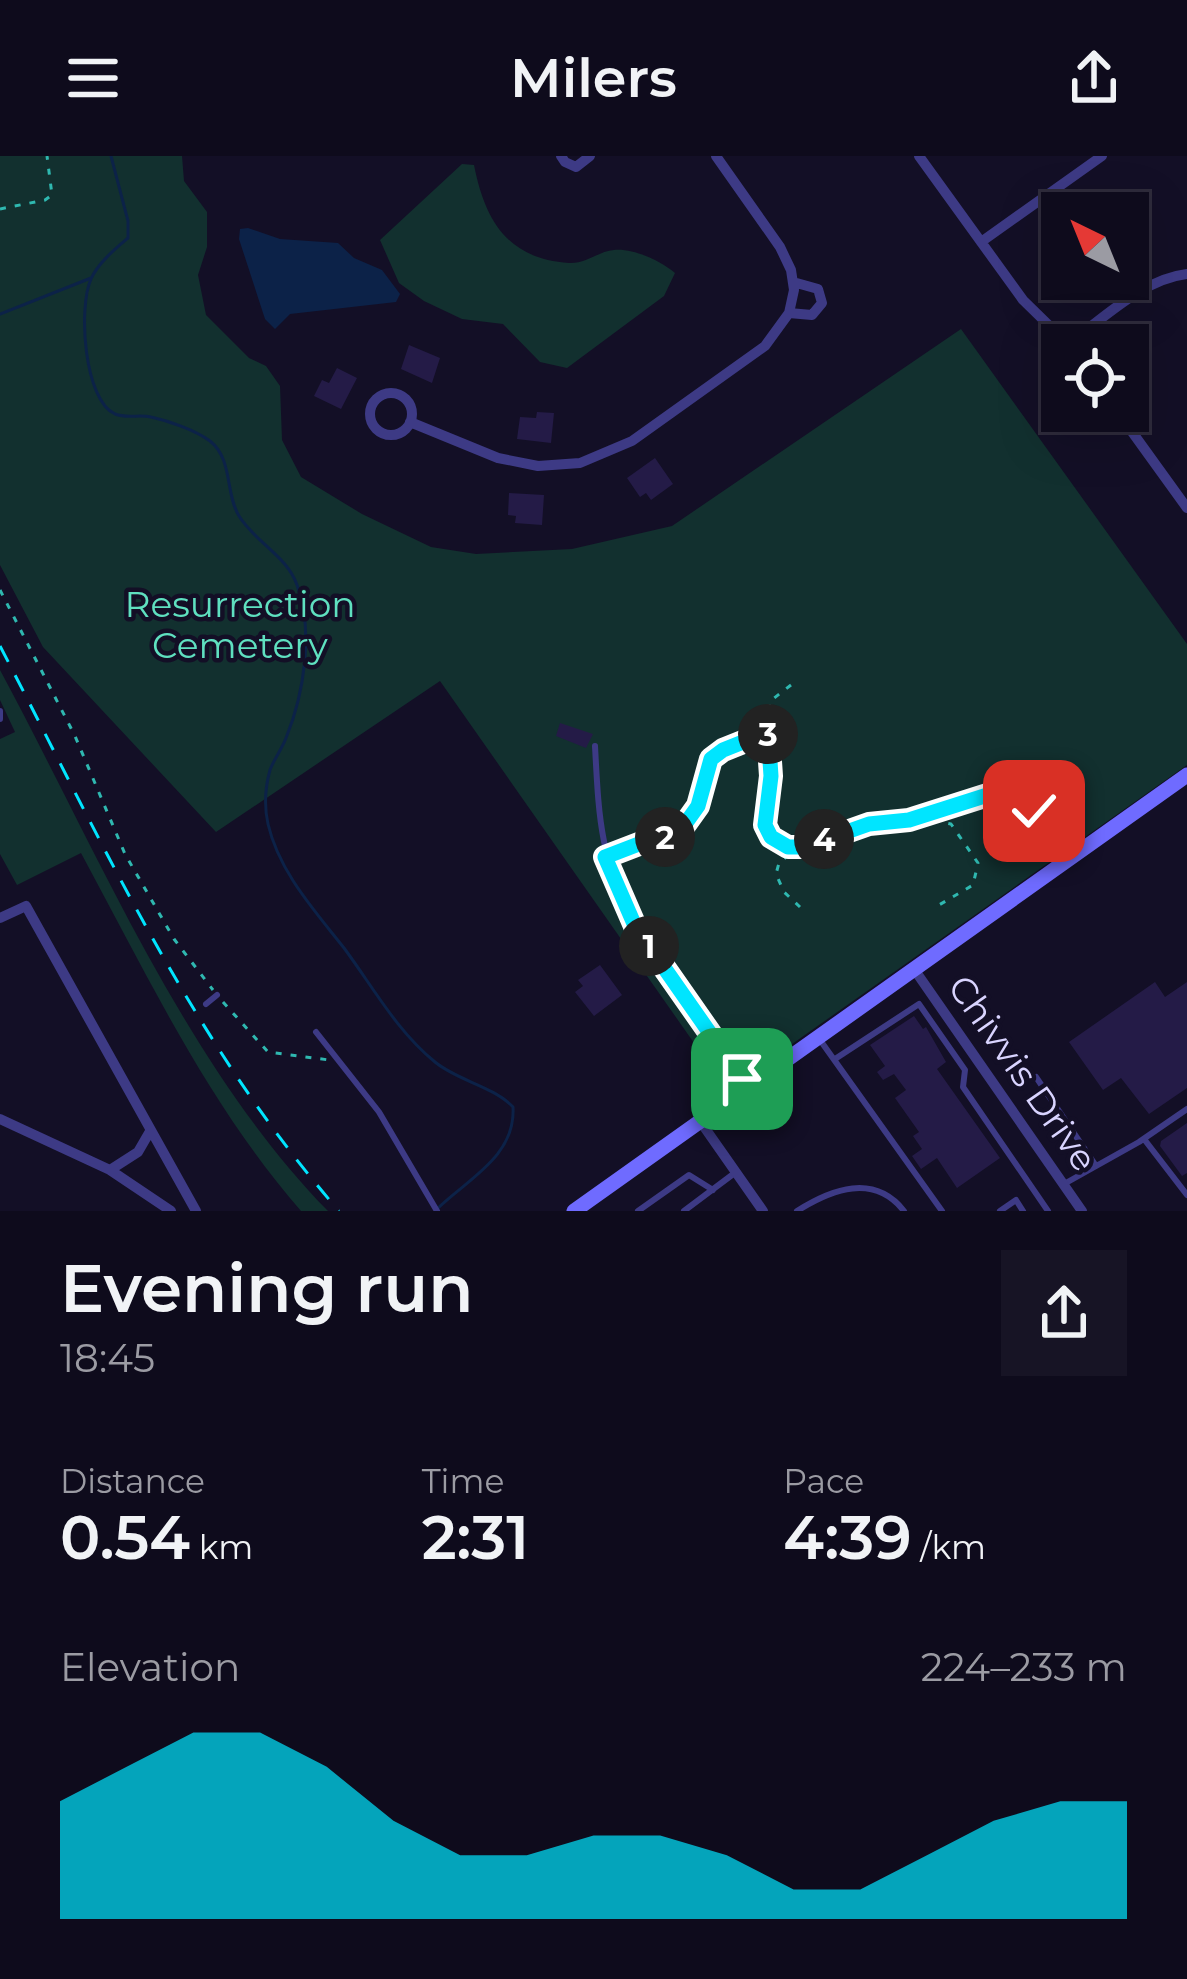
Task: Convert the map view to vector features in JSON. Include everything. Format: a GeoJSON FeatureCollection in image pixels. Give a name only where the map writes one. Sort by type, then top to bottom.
{"type":"FeatureCollection","features":[{"type":"Feature","properties":{"kind":"street"},"geometry":{"type":"LineString","coordinates":[[561,156],[576,167],[590,156]]}},
{"type":"Feature","properties":{"kind":"street"},"geometry":{"type":"LineString","coordinates":[[410,422],[481,453],[516,463],[562,466],[598,458],[632,441],[765,346],[789,313],[793,282],[785,255],[716,156]]}},
{"type":"Feature","properties":{"kind":"street"},"geometry":{"type":"LineString","coordinates":[[919,156],[1023,300],[1048,324]]}},
{"type":"Feature","properties":{"kind":"street"},"geometry":{"type":"LineString","coordinates":[[982,242],[1102,156]]}},
{"type":"Feature","properties":{"kind":"street"},"geometry":{"type":"LineString","coordinates":[[1096,324],[1166,276],[1187,274]]}},
{"type":"Feature","properties":{"kind":"street"},"geometry":{"type":"LineString","coordinates":[[789,313],[812,315],[822,303],[813,285],[793,282]]}},
{"type":"Feature","properties":{"kind":"street"},"geometry":{"type":"LineString","coordinates":[[382,394],[401,395],[412,410],[410,422],[396,434],[378,431],[371,421],[373,403],[382,394]]}},
{"type":"Feature","properties":{"kind":"street"},"geometry":{"type":"LineString","coordinates":[[1132,432],[1187,508]]}},
{"type":"Feature","properties":{"kind":"street"},"geometry":{"type":"LineString","coordinates":[[574,1211],[1187,775]]}},
{"type":"Feature","properties":{"kind":"street"},"geometry":{"type":"LineString","coordinates":[[0,918],[26,906],[196,1211]]}},
{"type":"Feature","properties":{"kind":"street","name":"Chivvis Drive"},"geometry":{"type":"LineString","coordinates":[[914,969],[1079,1207]]}},
{"type":"Feature","properties":{"kind":"street"},"geometry":{"type":"LineString","coordinates":[[0,1119],[110,1170],[171,1211]]}},
{"type":"Feature","properties":{"kind":"street"},"geometry":{"type":"LineString","coordinates":[[700,1121],[763,1211]]}},
{"type":"Feature","properties":{"kind":"street"},"geometry":{"type":"LineString","coordinates":[[110,1170],[138,1152],[149,1133]]}},
{"type":"Feature","properties":{"kind":"lane"},"geometry":{"type":"LineString","coordinates":[[595,746],[598,821],[605,857],[635,926],[748,1087]]}},
{"type":"Feature","properties":{"kind":"lane"},"geometry":{"type":"LineString","coordinates":[[1049,824],[1072,856]]}},
{"type":"Feature","properties":{"kind":"lane"},"geometry":{"type":"LineString","coordinates":[[206,1004],[217,995]]}},
{"type":"Feature","properties":{"kind":"lane"},"geometry":{"type":"LineString","coordinates":[[835,1060],[919,1004],[965,1070],[963,1087],[1048,1211]]}},
{"type":"Feature","properties":{"kind":"lane"},"geometry":{"type":"LineString","coordinates":[[316,1031],[379,1112],[435,1208]]}},
{"type":"Feature","properties":{"kind":"lane"},"geometry":{"type":"LineString","coordinates":[[818,1037],[942,1211]]}},
{"type":"Feature","properties":{"kind":"lane"},"geometry":{"type":"LineString","coordinates":[[965,1070],[980,1063]]}},
{"type":"Feature","properties":{"kind":"lane"},"geometry":{"type":"LineString","coordinates":[[1036,1077],[1096,1166]]}},
{"type":"Feature","properties":{"kind":"lane"},"geometry":{"type":"LineString","coordinates":[[1064,1184],[1187,1109]]}},
{"type":"Feature","properties":{"kind":"lane"},"geometry":{"type":"LineString","coordinates":[[1144,1138],[1187,1195]]}},
{"type":"Feature","properties":{"kind":"lane"},"geometry":{"type":"LineString","coordinates":[[683,1211],[736,1172]]}},
{"type":"Feature","properties":{"kind":"lane"},"geometry":{"type":"LineString","coordinates":[[638,1211],[689,1175],[713,1190]]}},
{"type":"Feature","properties":{"kind":"lane"},"geometry":{"type":"LineString","coordinates":[[797,1211],[848,1188],[868,1186],[892,1197],[904,1211]]}},
{"type":"Feature","properties":{"kind":"lane"},"geometry":{"type":"LineString","coordinates":[[1000,1211],[1016,1200],[1023,1211]]}},
{"type":"Feature","properties":{"kind":"lane"},"geometry":{"type":"LineString","coordinates":[[1062,1211],[1079,1207]]}},
{"type":"Feature","properties":{"kind":"path"},"geometry":{"type":"LineString","coordinates":[[0,208],[52,195],[47,156]]}},
{"type":"Feature","properties":{"kind":"path"},"geometry":{"type":"LineString","coordinates":[[0,590],[75,736],[125,854],[174,939],[268,1052],[341,1061]]}},
{"type":"Feature","properties":{"kind":"path"},"geometry":{"type":"LineString","coordinates":[[791,685],[769,702],[771,776],[765,825],[775,841],[797,848]]}},
{"type":"Feature","properties":{"kind":"path"},"geometry":{"type":"LineString","coordinates":[[605,857],[683,827],[698,806],[711,759],[768,732]]}},
{"type":"Feature","properties":{"kind":"path"},"geometry":{"type":"LineString","coordinates":[[800,907],[784,892],[776,874],[779,863],[797,848],[855,827],[917,817],[1019,785],[1034,813]]}},
{"type":"Feature","properties":{"kind":"path"},"geometry":{"type":"LineString","coordinates":[[917,817],[950,824],[978,863],[973,885],[939,905]]}},
{"type":"Feature","properties":{"kind":"green space","name":"Resurrection Cemetery"},"geometry":{"type":"Polygon","coordinates":[[[0,156],[182,156],[184,181],[207,212],[207,247],[198,275],[206,315],[249,358],[266,366],[280,386],[282,440],[301,477],[362,514],[431,547],[476,554],[572,549],[672,526],[961,329],[1187,644],[1187,765],[727,1090],[440,681],[216,832],[43,647],[0,565],[0,156]]]}},
{"type":"Feature","properties":{"kind":"green space"},"geometry":{"type":"Polygon","coordinates":[[[462,164],[474,165],[493,219],[515,245],[548,260],[569,263],[614,250],[638,253],[675,273],[664,296],[567,368],[540,362],[503,324],[462,319],[424,301],[399,283],[380,240],[462,164]]]}},
{"type":"Feature","properties":{"kind":"green space"},"geometry":{"type":"Polygon","coordinates":[[[0,670],[187,1023],[277,1153],[328,1211],[301,1211],[237,1127],[181,1038],[81,853],[17,885],[0,854],[0,739],[15,732],[0,700],[0,670]]]}},
{"type":"Feature","properties":{"kind":"water"},"geometry":{"type":"Polygon","coordinates":[[[240,229],[280,239],[338,243],[354,258],[382,270],[400,294],[396,302],[290,314],[275,329],[265,319],[239,239],[240,229]]]}},
{"type":"Feature","properties":{"kind":"building"},"geometry":{"type":"Polygon","coordinates":[[[409,345],[440,358],[432,383],[401,369],[409,345]]]}},
{"type":"Feature","properties":{"kind":"building"},"geometry":{"type":"Polygon","coordinates":[[[337,368],[357,378],[341,409],[314,396],[322,380],[329,383],[337,368]]]}},
{"type":"Feature","properties":{"kind":"building"},"geometry":{"type":"Polygon","coordinates":[[[537,412],[554,413],[551,443],[517,439],[520,417],[536,418],[537,412]]]}},
{"type":"Feature","properties":{"kind":"building"},"geometry":{"type":"Polygon","coordinates":[[[655,458],[673,484],[651,500],[646,493],[640,497],[627,478],[655,458]]]}},
{"type":"Feature","properties":{"kind":"building"},"geometry":{"type":"Polygon","coordinates":[[[509,493],[544,495],[542,525],[515,523],[516,516],[508,515],[509,493]]]}},
{"type":"Feature","properties":{"kind":"building"},"geometry":{"type":"Polygon","coordinates":[[[560,723],[593,734],[586,748],[556,736],[560,723]]]}},
{"type":"Feature","properties":{"kind":"building"},"geometry":{"type":"Polygon","coordinates":[[[600,965],[622,995],[594,1016],[575,992],[583,986],[578,980],[600,965]]]}},
{"type":"Feature","properties":{"kind":"building"},"geometry":{"type":"Polygon","coordinates":[[[1155,982],[1165,997],[1187,982],[1187,1088],[1149,1114],[1121,1078],[1103,1090],[1069,1042],[1155,982]]]}},
{"type":"Feature","properties":{"kind":"building"},"geometry":{"type":"Polygon","coordinates":[[[914,1016],[946,1062],[937,1069],[1000,1158],[957,1188],[937,1158],[921,1169],[912,1156],[922,1149],[913,1136],[919,1132],[895,1098],[906,1090],[894,1074],[883,1080],[877,1072],[885,1066],[870,1045],[914,1016]]]}},
{"type":"Feature","properties":{"kind":"building"},"geometry":{"type":"Polygon","coordinates":[[[1187,1123],[1187,1173],[1182,1176],[1160,1146],[1187,1123]]]}},
{"type":"Feature","properties":{"kind":"waterway"},"geometry":{"type":"LineString","coordinates":[[111,156],[128,238],[98,267],[87,293],[86,352],[96,391],[115,414],[174,423],[217,448],[239,516],[286,566],[302,603],[306,642],[302,682],[266,790],[273,842],[299,890],[408,1036],[444,1069],[513,1107],[512,1125],[498,1154],[436,1210]]}},
{"type":"Feature","properties":{"kind":"waterway"},"geometry":{"type":"LineString","coordinates":[[0,314],[91,278]]}},
{"type":"Feature","properties":{"kind":"railway"},"geometry":{"type":"LineString","coordinates":[[0,646],[113,866],[195,1010],[239,1080],[339,1211]]}},
{"type":"Feature","properties":{"kind":"route"},"geometry":{"type":"LineString","coordinates":[[742,1079],[635,926],[605,857],[683,827],[698,806],[708,766],[717,753],[768,732],[771,776],[765,825],[775,841],[788,847],[813,844],[855,827],[909,820],[1019,785],[1034,811]]}}]}
